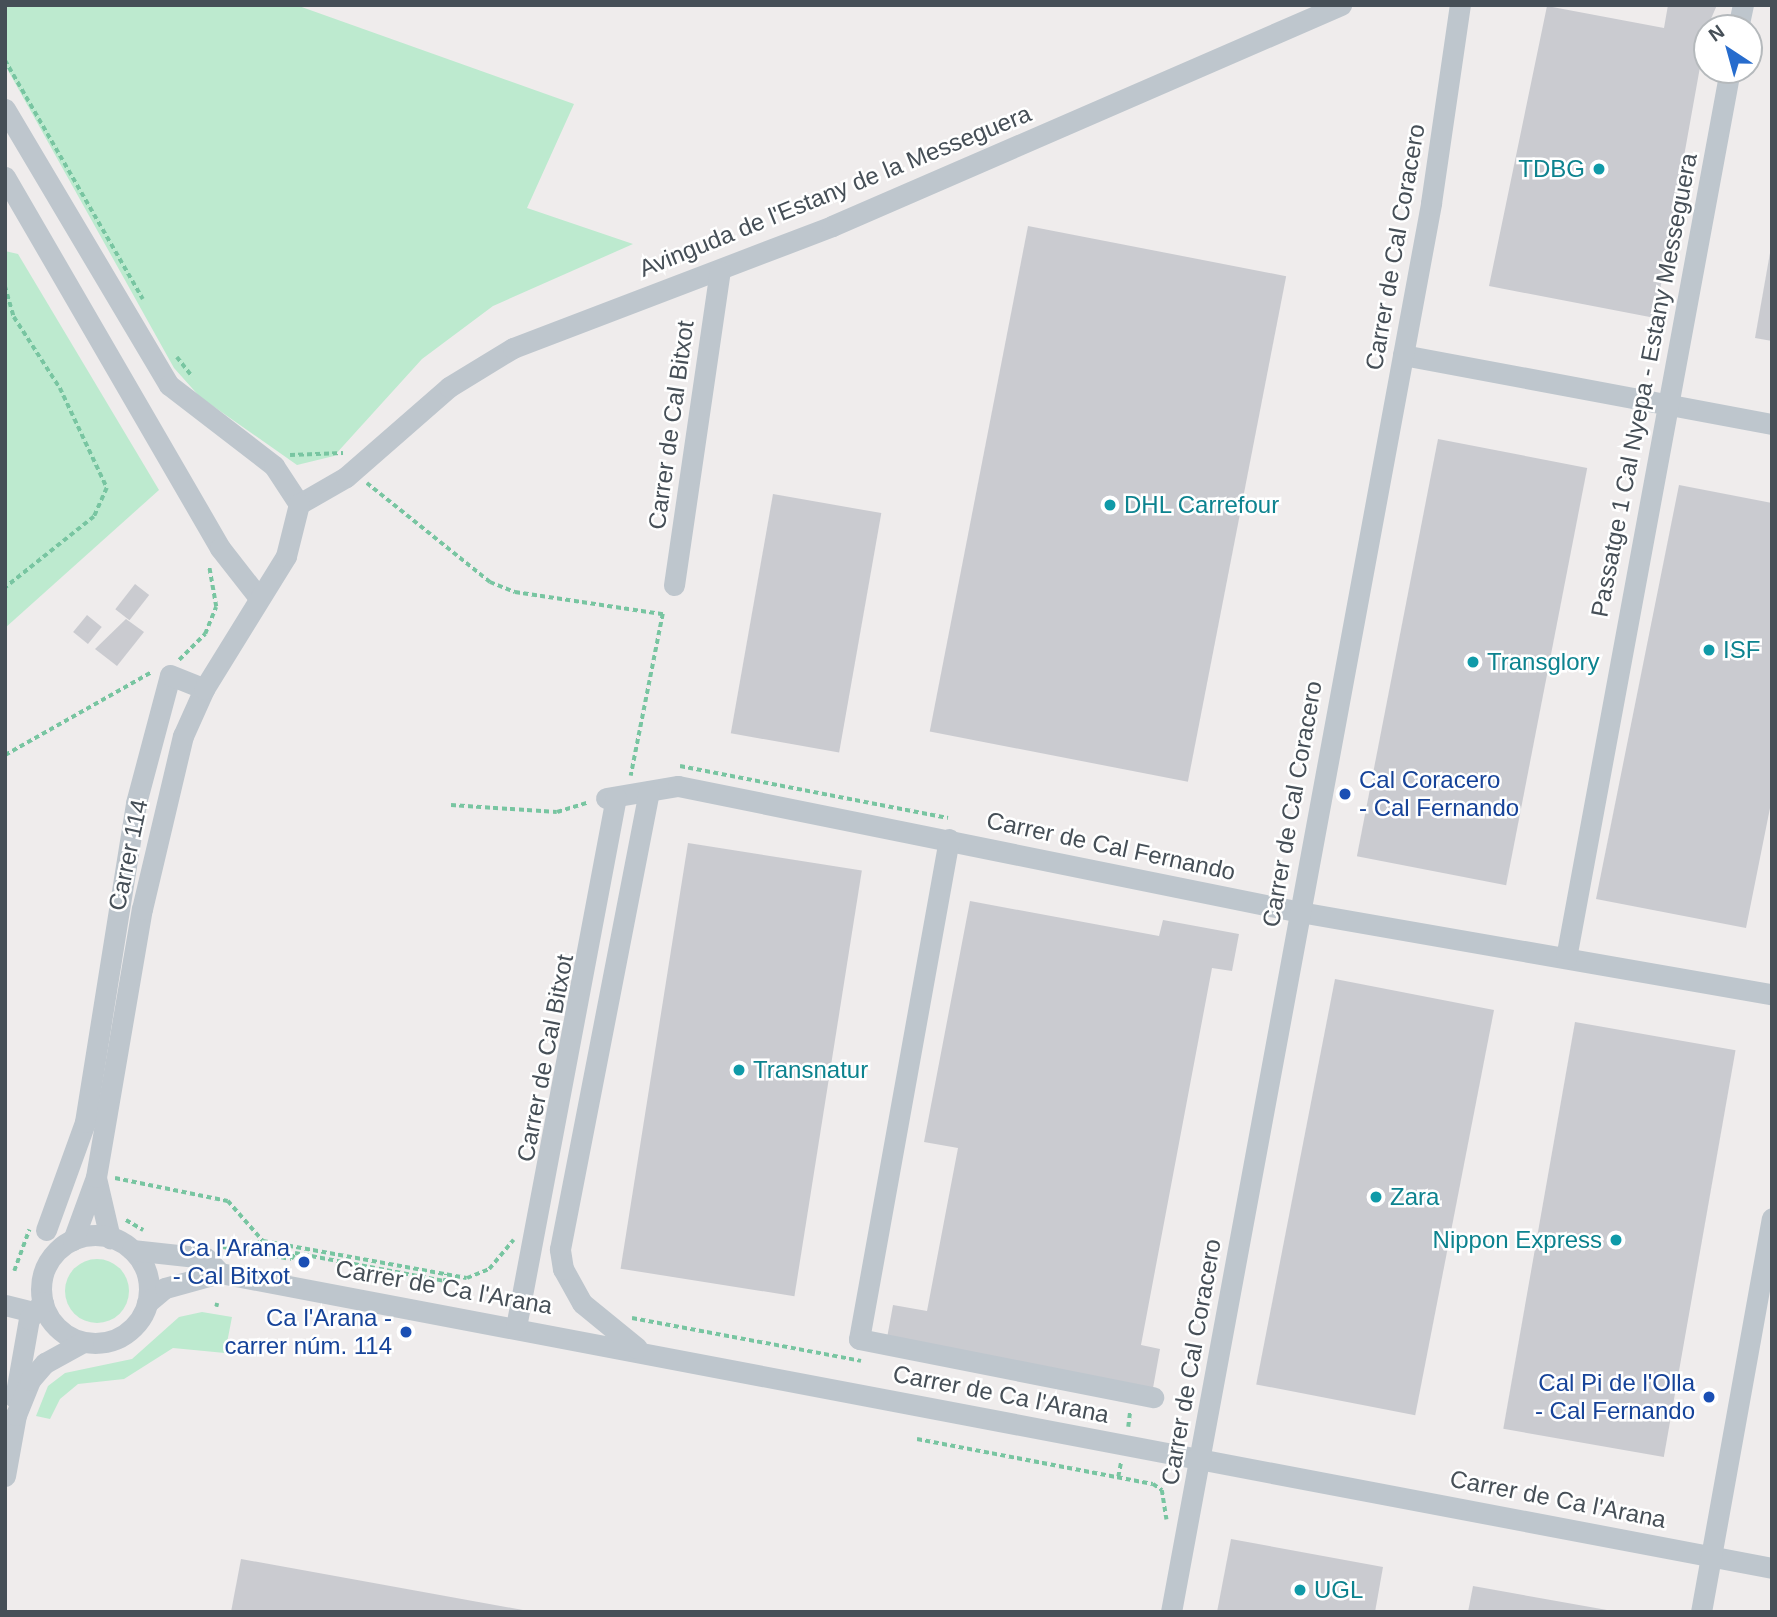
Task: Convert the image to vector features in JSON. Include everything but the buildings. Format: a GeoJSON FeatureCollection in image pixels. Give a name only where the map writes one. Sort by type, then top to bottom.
{"type":"FeatureCollection","features":[{"type":"Feature","properties":{"kind":"street","name":"Avinguda de l'Estany de la Messeguera"},"geometry":{"type":"LineString","coordinates":[[299,504],[355,469],[449,387],[513,348],[720,271],[1340,5]]}},
{"type":"Feature","properties":{"kind":"street","name":"Carrer de Cal Coracero"},"geometry":{"type":"LineString","coordinates":[[1171,1612],[1403,355],[1460,5]]}},
{"type":"Feature","properties":{"kind":"street","name":"Passatge 1 Cal Nyepa - Estany Messeguera"},"geometry":{"type":"LineString","coordinates":[[1566,958],[1666,404],[1727,84]]}},
{"type":"Feature","properties":{"kind":"street"},"geometry":{"type":"LineString","coordinates":[[5,109],[169,384],[274,466],[299,504]]}},
{"type":"Feature","properties":{"kind":"street"},"geometry":{"type":"LineString","coordinates":[[5,177],[14,212],[220,548],[259,598]]}},
{"type":"Feature","properties":{"kind":"street","name":"Carrer de Cal Bitxot"},"geometry":{"type":"LineString","coordinates":[[674,585],[720,271]]}},
{"type":"Feature","properties":{"kind":"street"},"geometry":{"type":"LineString","coordinates":[[1403,355],[1772,424]]}},
{"type":"Feature","properties":{"kind":"street","name":"Carrer 114"},"geometry":{"type":"LineString","coordinates":[[73,1240],[96,1177],[172,775],[204,689],[286,556],[299,504]]}},
{"type":"Feature","properties":{"kind":"street"},"geometry":{"type":"LineString","coordinates":[[46,1230],[85,1122],[136,803],[170,675],[204,689]]}},
{"type":"Feature","properties":{"kind":"street","name":"Carrer de Cal Fernando"},"geometry":{"type":"LineString","coordinates":[[616,797],[678,786],[950,829],[1300,912],[1772,994]]}},
{"type":"Feature","properties":{"kind":"street"},"geometry":{"type":"LineString","coordinates":[[639,1350],[582,1303],[563,1269],[561,1249],[649,792]]}},
{"type":"Feature","properties":{"kind":"street","name":"Carrer de Cal Bitxot"},"geometry":{"type":"LineString","coordinates":[[525,1328],[537,1237],[616,797]]}},
{"type":"Feature","properties":{"kind":"street"},"geometry":{"type":"LineString","coordinates":[[950,829],[859,1339],[1153,1397]]}},
{"type":"Feature","properties":{"kind":"street"},"geometry":{"type":"LineString","coordinates":[[96,1177],[110,1238]]}},
{"type":"Feature","properties":{"kind":"street"},"geometry":{"type":"LineString","coordinates":[[1701,1612],[1772,1218]]}},
{"type":"Feature","properties":{"kind":"street"},"geometry":{"type":"LineString","coordinates":[[5,1476],[16,1415],[15,1388],[47,1266],[73,1240],[110,1238],[132,1250],[145,1269],[148,1303],[137,1324],[118,1338],[83,1342],[45,1363],[16,1415]]}},
{"type":"Feature","properties":{"kind":"street","name":"Carrer de Ca l'Arana"},"geometry":{"type":"LineString","coordinates":[[132,1250],[206,1258],[220,1273]]}},
{"type":"Feature","properties":{"kind":"street","name":"Carrer de Ca l'Arana"},"geometry":{"type":"LineString","coordinates":[[148,1303],[165,1289],[220,1273],[525,1328],[1772,1568]]}},
{"type":"Feature","properties":{"kind":"street"},"geometry":{"type":"LineString","coordinates":[[5,1305],[38,1307],[61,1331],[83,1342]]}},
{"type":"Feature","properties":{"kind":"path"},"geometry":{"type":"LineString","coordinates":[[5,60],[148,307]]}},
{"type":"Feature","properties":{"kind":"path"},"geometry":{"type":"LineString","coordinates":[[5,286],[14,317],[60,388],[107,488],[94,517],[5,588]]}},
{"type":"Feature","properties":{"kind":"path"},"geometry":{"type":"LineString","coordinates":[[175,355],[195,381]]}},
{"type":"Feature","properties":{"kind":"path"},"geometry":{"type":"LineString","coordinates":[[287,454],[301,459],[339,451],[355,469],[490,582],[515,592],[663,614],[616,797],[557,812],[451,804]]}},
{"type":"Feature","properties":{"kind":"path"},"geometry":{"type":"LineString","coordinates":[[5,755],[148,671],[170,675],[205,634],[216,607],[215,581],[203,556]]}},
{"type":"Feature","properties":{"kind":"path"},"geometry":{"type":"LineString","coordinates":[[673,777],[681,763],[950,829]]}},
{"type":"Feature","properties":{"kind":"path"},"geometry":{"type":"LineString","coordinates":[[117,1186],[118,1179],[228,1201],[262,1241]]}},
{"type":"Feature","properties":{"kind":"path"},"geometry":{"type":"LineString","coordinates":[[118,1210],[134,1226],[156,1233]]}},
{"type":"Feature","properties":{"kind":"path"},"geometry":{"type":"LineString","coordinates":[[14,1271],[24,1230],[46,1230]]}},
{"type":"Feature","properties":{"kind":"path"},"geometry":{"type":"LineString","coordinates":[[239,1250],[262,1241],[446,1274],[483,1273],[516,1238],[537,1237]]}},
{"type":"Feature","properties":{"kind":"path"},"geometry":{"type":"LineString","coordinates":[[216,1245],[291,1259],[295,1253],[445,1281]]}},
{"type":"Feature","properties":{"kind":"path"},"geometry":{"type":"LineString","coordinates":[[443,1292],[446,1274]]}},
{"type":"Feature","properties":{"kind":"path"},"geometry":{"type":"LineString","coordinates":[[621,1314],[874,1363]]}},
{"type":"Feature","properties":{"kind":"path"},"geometry":{"type":"LineString","coordinates":[[1117,1408],[1131,1411],[1118,1477]]}},
{"type":"Feature","properties":{"kind":"path"},"geometry":{"type":"LineString","coordinates":[[917,1439],[1118,1477],[1162,1490]]}},
{"type":"Feature","properties":{"kind":"green space"},"geometry":{"type":"Polygon","coordinates":[[[5,5],[296,5],[574,104],[527,208],[633,244],[493,306],[422,359],[334,456],[297,465],[200,397],[174,368],[5,65],[5,5]]]}},
{"type":"Feature","properties":{"kind":"green space"},"geometry":{"type":"Polygon","coordinates":[[[5,251],[18,254],[159,490],[5,628],[5,251]]]}},
{"type":"Feature","properties":{"kind":"green space"},"geometry":{"type":"Polygon","coordinates":[[[97,1259],[109,1261],[120,1268],[127,1279],[127,1303],[120,1314],[109,1321],[97,1323],[85,1321],[74,1314],[67,1303],[65,1291],[67,1279],[74,1268],[85,1261],[97,1259]]]}},
{"type":"Feature","properties":{"kind":"green space"},"geometry":{"type":"Polygon","coordinates":[[[202,1312],[232,1317],[225,1353],[173,1348],[124,1379],[78,1384],[60,1399],[50,1419],[36,1416],[48,1386],[65,1373],[132,1359],[179,1317],[202,1312]]]}},
{"type":"Feature","properties":{"kind":"place","name":"TDBG"},"geometry":{"type":"Point","coordinates":[1599,169]}},
{"type":"Feature","properties":{"kind":"place","name":"DHL Carrefour"},"geometry":{"type":"Point","coordinates":[1110,505]}},
{"type":"Feature","properties":{"kind":"place","name":"ISF"},"geometry":{"type":"Point","coordinates":[1709,650]}},
{"type":"Feature","properties":{"kind":"place","name":"Transglory"},"geometry":{"type":"Point","coordinates":[1473,662]}},
{"type":"Feature","properties":{"kind":"place","name":"Cal Coracero - Cal Fernando"},"geometry":{"type":"Point","coordinates":[1345,794]}},
{"type":"Feature","properties":{"kind":"place","name":"Transnatur"},"geometry":{"type":"Point","coordinates":[739,1070]}},
{"type":"Feature","properties":{"kind":"place","name":"Zara"},"geometry":{"type":"Point","coordinates":[1376,1197]}},
{"type":"Feature","properties":{"kind":"place","name":"Nippon Express"},"geometry":{"type":"Point","coordinates":[1616,1240]}},
{"type":"Feature","properties":{"kind":"place","name":"Ca l'Arana - Cal Bitxot"},"geometry":{"type":"Point","coordinates":[304,1262]}},
{"type":"Feature","properties":{"kind":"place","name":"Ca l'Arana - carrer núm. 114"},"geometry":{"type":"Point","coordinates":[406,1332]}},
{"type":"Feature","properties":{"kind":"place","name":"Cal Pi de l'Olla - Cal Fernando"},"geometry":{"type":"Point","coordinates":[1709,1397]}},
{"type":"Feature","properties":{"kind":"place","name":"UGL"},"geometry":{"type":"Point","coordinates":[1300,1590]}}]}
